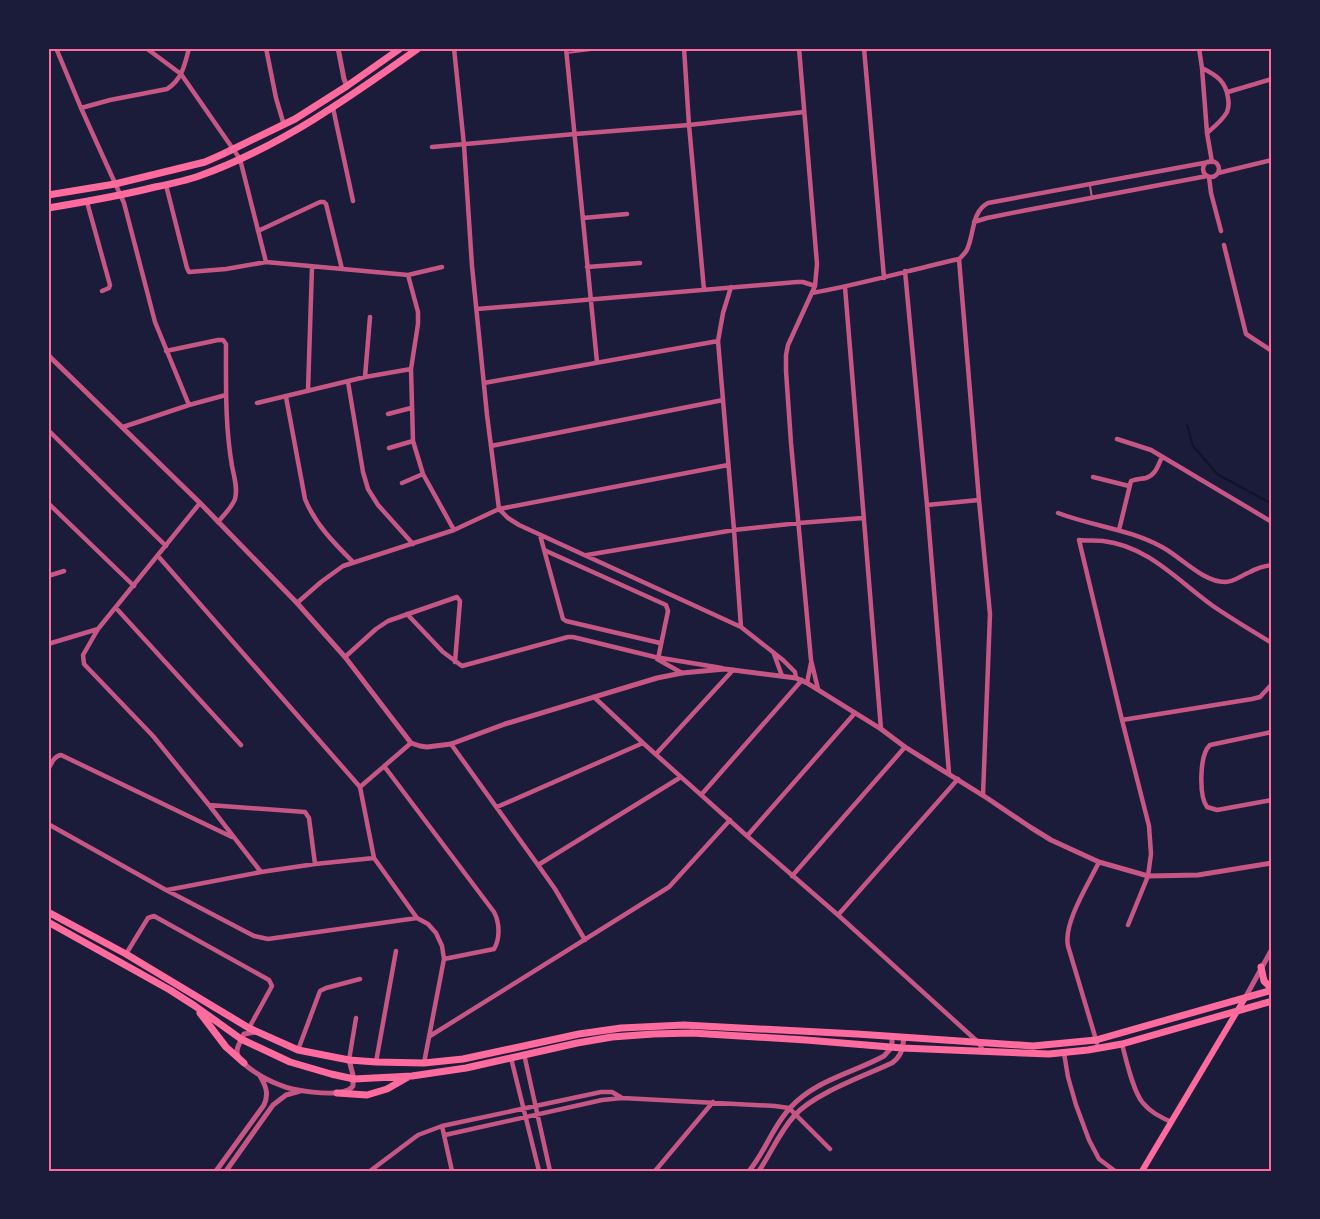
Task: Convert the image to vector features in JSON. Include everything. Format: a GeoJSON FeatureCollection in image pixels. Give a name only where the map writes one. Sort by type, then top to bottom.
{"type":"FeatureCollection","features":[{"type":"Feature","properties":{"kind":"main road"},"geometry":{"type":"LineString","coordinates":[[48,195],[115,184],[205,162],[284,125],[314,108],[401,48]]}},
{"type":"Feature","properties":{"kind":"main road"},"geometry":{"type":"LineString","coordinates":[[48,208],[121,195],[198,176],[240,159],[333,108],[419,48]]}},
{"type":"Feature","properties":{"kind":"main road"},"geometry":{"type":"LineString","coordinates":[[48,912],[126,954],[252,1030],[298,1050],[349,1060],[376,1062],[424,1063],[464,1059],[579,1034],[654,1026],[694,1025],[1033,1046],[1096,1040],[1272,990],[1264,981],[1261,968]]}},
{"type":"Feature","properties":{"kind":"main road"},"geometry":{"type":"LineString","coordinates":[[48,922],[161,985],[242,1039],[290,1062],[354,1079],[412,1076],[466,1068],[612,1037],[682,1033],[903,1048],[1064,1053],[1122,1044],[1272,1001]]}},
{"type":"Feature","properties":{"kind":"main road"},"geometry":{"type":"LineString","coordinates":[[1142,1171],[1245,998]]}},
{"type":"Feature","properties":{"kind":"main road"},"geometry":{"type":"LineString","coordinates":[[195,1006],[226,1047],[244,1063]]}},
{"type":"Feature","properties":{"kind":"main road"},"geometry":{"type":"LineString","coordinates":[[337,1093],[367,1095],[387,1089],[412,1076]]}},
{"type":"Feature","properties":{"kind":"street"},"geometry":{"type":"LineString","coordinates":[[56,48],[121,195],[152,311],[189,405]]}},
{"type":"Feature","properties":{"kind":"street"},"geometry":{"type":"LineString","coordinates":[[146,48],[181,74],[240,159],[266,262]]}},
{"type":"Feature","properties":{"kind":"street"},"geometry":{"type":"LineString","coordinates":[[81,108],[167,89],[181,74],[189,48]]}},
{"type":"Feature","properties":{"kind":"street"},"geometry":{"type":"LineString","coordinates":[[266,48],[284,125]]}},
{"type":"Feature","properties":{"kind":"street"},"geometry":{"type":"LineString","coordinates":[[338,48],[347,86]]}},
{"type":"Feature","properties":{"kind":"street"},"geometry":{"type":"LineString","coordinates":[[454,48],[464,145],[472,266],[499,509],[513,522],[741,627],[783,660],[802,680]]}},
{"type":"Feature","properties":{"kind":"street"},"geometry":{"type":"LineString","coordinates":[[684,48],[704,290]]}},
{"type":"Feature","properties":{"kind":"street"},"geometry":{"type":"LineString","coordinates":[[799,48],[817,264],[815,286],[790,339],[786,355],[791,443],[812,660],[818,689]]}},
{"type":"Feature","properties":{"kind":"street"},"geometry":{"type":"LineString","coordinates":[[864,48],[884,278]]}},
{"type":"Feature","properties":{"kind":"street"},"geometry":{"type":"LineString","coordinates":[[1201,48],[1210,162]]}},
{"type":"Feature","properties":{"kind":"street"},"geometry":{"type":"LineString","coordinates":[[567,51],[597,362]]}},
{"type":"Feature","properties":{"kind":"street"},"geometry":{"type":"LineString","coordinates":[[1202,68],[1222,80],[1229,105],[1217,125],[1207,133]]}},
{"type":"Feature","properties":{"kind":"street"},"geometry":{"type":"LineString","coordinates":[[1227,92],[1272,79]]}},
{"type":"Feature","properties":{"kind":"street"},"geometry":{"type":"LineString","coordinates":[[333,108],[353,201]]}},
{"type":"Feature","properties":{"kind":"street"},"geometry":{"type":"LineString","coordinates":[[432,147],[689,125],[804,112]]}},
{"type":"Feature","properties":{"kind":"street"},"geometry":{"type":"LineString","coordinates":[[974,222],[1216,176],[1218,173],[1272,160]]}},
{"type":"Feature","properties":{"kind":"street"},"geometry":{"type":"LineString","coordinates":[[1210,162],[1203,168],[1208,177],[1221,231]]}},
{"type":"Feature","properties":{"kind":"street"},"geometry":{"type":"LineString","coordinates":[[983,795],[990,614],[960,259],[968,247],[980,208],[984,205],[1210,162],[1218,166],[1218,173]]}},
{"type":"Feature","properties":{"kind":"street"},"geometry":{"type":"LineString","coordinates":[[166,184],[189,272],[266,262],[408,275],[442,267]]}},
{"type":"Feature","properties":{"kind":"street"},"geometry":{"type":"LineString","coordinates":[[1057,191],[1060,204]]}},
{"type":"Feature","properties":{"kind":"street"},"geometry":{"type":"LineString","coordinates":[[87,202],[111,285],[102,291]]}},
{"type":"Feature","properties":{"kind":"street"},"geometry":{"type":"LineString","coordinates":[[258,231],[324,202],[342,269]]}},
{"type":"Feature","properties":{"kind":"street"},"geometry":{"type":"LineString","coordinates":[[583,218],[627,214]]}},
{"type":"Feature","properties":{"kind":"street"},"geometry":{"type":"LineString","coordinates":[[1224,245],[1246,334],[1272,351]]}},
{"type":"Feature","properties":{"kind":"street"},"geometry":{"type":"LineString","coordinates":[[812,293],[960,259]]}},
{"type":"Feature","properties":{"kind":"street"},"geometry":{"type":"LineString","coordinates":[[587,267],[640,263]]}},
{"type":"Feature","properties":{"kind":"street"},"geometry":{"type":"LineString","coordinates":[[308,391],[312,267]]}},
{"type":"Feature","properties":{"kind":"street"},"geometry":{"type":"LineString","coordinates":[[906,271],[949,773]]}},
{"type":"Feature","properties":{"kind":"street"},"geometry":{"type":"LineString","coordinates":[[408,275],[418,312],[411,369],[413,441],[423,474],[454,530]]}},
{"type":"Feature","properties":{"kind":"street"},"geometry":{"type":"LineString","coordinates":[[477,309],[797,282],[815,286]]}},
{"type":"Feature","properties":{"kind":"street"},"geometry":{"type":"LineString","coordinates":[[731,287],[723,312],[718,341],[741,627]]}},
{"type":"Feature","properties":{"kind":"street"},"geometry":{"type":"LineString","coordinates":[[845,287],[882,729]]}},
{"type":"Feature","properties":{"kind":"street"},"geometry":{"type":"LineString","coordinates":[[365,377],[370,317]]}},
{"type":"Feature","properties":{"kind":"street"},"geometry":{"type":"LineString","coordinates":[[166,351],[218,340],[223,340],[226,344],[228,432],[236,498],[218,522]]}},
{"type":"Feature","properties":{"kind":"street"},"geometry":{"type":"LineString","coordinates":[[484,383],[718,341]]}},
{"type":"Feature","properties":{"kind":"street"},"geometry":{"type":"LineString","coordinates":[[48,355],[200,503],[297,603],[345,657],[411,743],[427,747],[452,744],[505,724],[657,678],[725,669]]}},
{"type":"Feature","properties":{"kind":"street"},"geometry":{"type":"LineString","coordinates":[[257,403],[365,377],[411,369]]}},
{"type":"Feature","properties":{"kind":"street"},"geometry":{"type":"LineString","coordinates":[[348,382],[368,489],[378,505],[413,544]]}},
{"type":"Feature","properties":{"kind":"street"},"geometry":{"type":"LineString","coordinates":[[123,427],[226,395]]}},
{"type":"Feature","properties":{"kind":"street"},"geometry":{"type":"LineString","coordinates":[[286,397],[305,499],[318,524],[353,562]]}},
{"type":"Feature","properties":{"kind":"street"},"geometry":{"type":"LineString","coordinates":[[491,446],[723,400]]}},
{"type":"Feature","properties":{"kind":"street"},"geometry":{"type":"LineString","coordinates":[[388,414],[411,408]]}},
{"type":"Feature","properties":{"kind":"street"},"geometry":{"type":"LineString","coordinates":[[48,430],[166,546]]}},
{"type":"Feature","properties":{"kind":"street"},"geometry":{"type":"LineString","coordinates":[[1117,439],[1151,450],[1272,522]]}},
{"type":"Feature","properties":{"kind":"street"},"geometry":{"type":"LineString","coordinates":[[389,448],[413,441]]}},
{"type":"Feature","properties":{"kind":"street"},"geometry":{"type":"LineString","coordinates":[[1119,530],[1131,481],[1153,475],[1162,457]]}},
{"type":"Feature","properties":{"kind":"street"},"geometry":{"type":"LineString","coordinates":[[297,603],[327,577],[353,562],[454,530],[499,509],[728,465]]}},
{"type":"Feature","properties":{"kind":"street"},"geometry":{"type":"LineString","coordinates":[[402,483],[423,474]]}},
{"type":"Feature","properties":{"kind":"street"},"geometry":{"type":"LineString","coordinates":[[1093,477],[1129,486]]}},
{"type":"Feature","properties":{"kind":"street"},"geometry":{"type":"LineString","coordinates":[[927,505],[979,500]]}},
{"type":"Feature","properties":{"kind":"street"},"geometry":{"type":"LineString","coordinates":[[48,503],[134,586]]}},
{"type":"Feature","properties":{"kind":"street"},"geometry":{"type":"LineString","coordinates":[[200,503],[98,629],[83,655],[84,664],[153,736],[261,872]]}},
{"type":"Feature","properties":{"kind":"street"},"geometry":{"type":"LineString","coordinates":[[1058,513],[1142,537],[1170,552],[1196,571],[1217,581],[1230,581],[1272,564]]}},
{"type":"Feature","properties":{"kind":"street"},"geometry":{"type":"LineString","coordinates":[[586,555],[734,530],[799,522],[863,518]]}},
{"type":"Feature","properties":{"kind":"street"},"geometry":{"type":"LineString","coordinates":[[540,535],[563,619],[660,643]]}},
{"type":"Feature","properties":{"kind":"street"},"geometry":{"type":"LineString","coordinates":[[1128,925],[1148,876],[1151,854],[1149,826],[1080,540],[1104,541],[1157,561],[1212,605],[1272,643]]}},
{"type":"Feature","properties":{"kind":"street"},"geometry":{"type":"LineString","coordinates":[[544,550],[666,605],[668,611],[657,658]]}},
{"type":"Feature","properties":{"kind":"street"},"geometry":{"type":"LineString","coordinates":[[158,556],[360,787],[374,858],[417,918],[428,924],[436,933],[442,946],[444,959],[424,1063]]}},
{"type":"Feature","properties":{"kind":"street"},"geometry":{"type":"LineString","coordinates":[[48,576],[64,571]]}},
{"type":"Feature","properties":{"kind":"street"},"geometry":{"type":"LineString","coordinates":[[345,657],[376,628],[388,621],[458,597],[460,601],[454,662]]}},
{"type":"Feature","properties":{"kind":"street"},"geometry":{"type":"LineString","coordinates":[[116,608],[241,745]]}},
{"type":"Feature","properties":{"kind":"street"},"geometry":{"type":"LineString","coordinates":[[407,614],[443,652],[462,666],[568,637],[577,637],[657,658],[802,680],[882,729],[905,747],[949,773],[1030,827],[1099,862],[1148,876],[1198,875],[1272,863]]}},
{"type":"Feature","properties":{"kind":"street"},"geometry":{"type":"LineString","coordinates":[[48,644],[98,629]]}},
{"type":"Feature","properties":{"kind":"street"},"geometry":{"type":"LineString","coordinates":[[773,652],[782,676]]}},
{"type":"Feature","properties":{"kind":"street"},"geometry":{"type":"LineString","coordinates":[[657,658],[682,673]]}},
{"type":"Feature","properties":{"kind":"street"},"geometry":{"type":"LineString","coordinates":[[701,795],[802,680],[812,660]]}},
{"type":"Feature","properties":{"kind":"street"},"geometry":{"type":"LineString","coordinates":[[656,754],[734,670]]}},
{"type":"Feature","properties":{"kind":"street"},"geometry":{"type":"LineString","coordinates":[[1122,720],[1252,699],[1260,697],[1272,684]]}},
{"type":"Feature","properties":{"kind":"street"},"geometry":{"type":"LineString","coordinates":[[594,697],[978,1042],[984,1052]]}},
{"type":"Feature","properties":{"kind":"street"},"geometry":{"type":"LineString","coordinates":[[747,836],[855,713]]}},
{"type":"Feature","properties":{"kind":"street"},"geometry":{"type":"LineString","coordinates":[[1272,732],[1210,745],[1206,748],[1202,763],[1203,798],[1207,807],[1217,810],[1272,800]]}},
{"type":"Feature","properties":{"kind":"street"},"geometry":{"type":"LineString","coordinates":[[360,787],[411,743]]}},
{"type":"Feature","properties":{"kind":"street"},"geometry":{"type":"LineString","coordinates":[[497,807],[643,743]]}},
{"type":"Feature","properties":{"kind":"street"},"geometry":{"type":"LineString","coordinates":[[452,744],[555,889],[585,940]]}},
{"type":"Feature","properties":{"kind":"street"},"geometry":{"type":"LineString","coordinates":[[792,876],[905,747]]}},
{"type":"Feature","properties":{"kind":"street"},"geometry":{"type":"LineString","coordinates":[[48,770],[55,758],[61,755],[233,837]]}},
{"type":"Feature","properties":{"kind":"street"},"geometry":{"type":"LineString","coordinates":[[384,766],[497,917],[498,934],[494,949],[444,959]]}},
{"type":"Feature","properties":{"kind":"street"},"geometry":{"type":"LineString","coordinates":[[538,865],[681,777]]}},
{"type":"Feature","properties":{"kind":"street"},"geometry":{"type":"LineString","coordinates":[[838,915],[958,779]]}},
{"type":"Feature","properties":{"kind":"street"},"geometry":{"type":"LineString","coordinates":[[209,805],[305,812],[309,818],[315,864]]}},
{"type":"Feature","properties":{"kind":"street"},"geometry":{"type":"LineString","coordinates":[[430,1036],[669,887],[730,820]]}},
{"type":"Feature","properties":{"kind":"street"},"geometry":{"type":"LineString","coordinates":[[48,824],[246,933],[261,938],[268,939],[417,918]]}},
{"type":"Feature","properties":{"kind":"street"},"geometry":{"type":"LineString","coordinates":[[166,890],[261,872],[374,858]]}},
{"type":"Feature","properties":{"kind":"street"},"geometry":{"type":"LineString","coordinates":[[1099,862],[1066,934],[1099,1048]]}},
{"type":"Feature","properties":{"kind":"street"},"geometry":{"type":"LineString","coordinates":[[126,954],[148,918],[154,916],[269,980],[272,986],[252,1030],[246,1033],[237,1052],[244,1063],[280,1086],[303,1091],[337,1093],[350,1089],[354,1079],[349,1060],[356,1018]]}},
{"type":"Feature","properties":{"kind":"street"},"geometry":{"type":"LineString","coordinates":[[1245,998],[1272,949]]}},
{"type":"Feature","properties":{"kind":"street"},"geometry":{"type":"LineString","coordinates":[[376,1062],[396,951]]}},
{"type":"Feature","properties":{"kind":"street"},"geometry":{"type":"LineString","coordinates":[[298,1050],[320,991],[360,979]]}},
{"type":"Feature","properties":{"kind":"street"},"geometry":{"type":"LineString","coordinates":[[749,1171],[789,1108],[816,1087],[888,1053],[892,1047],[892,1037]]}},
{"type":"Feature","properties":{"kind":"street"},"geometry":{"type":"LineString","coordinates":[[759,1171],[784,1128],[796,1114],[810,1102],[892,1063],[899,1057],[904,1038]]}},
{"type":"Feature","properties":{"kind":"street"},"geometry":{"type":"LineString","coordinates":[[1122,1044],[1141,1101],[1152,1111],[1171,1122]]}},
{"type":"Feature","properties":{"kind":"street"},"geometry":{"type":"LineString","coordinates":[[1064,1053],[1073,1096],[1089,1140],[1099,1159],[1114,1171]]}},
{"type":"Feature","properties":{"kind":"street"},"geometry":{"type":"LineString","coordinates":[[524,1054],[550,1171]]}},
{"type":"Feature","properties":{"kind":"street"},"geometry":{"type":"LineString","coordinates":[[511,1058],[539,1171]]}},
{"type":"Feature","properties":{"kind":"street"},"geometry":{"type":"LineString","coordinates":[[216,1171],[266,1101],[267,1090],[260,1075]]}},
{"type":"Feature","properties":{"kind":"street"},"geometry":{"type":"LineString","coordinates":[[226,1171],[273,1105],[286,1095],[303,1091]]}},
{"type":"Feature","properties":{"kind":"street"},"geometry":{"type":"LineString","coordinates":[[370,1171],[418,1135],[442,1126],[604,1091],[612,1092],[622,1098]]}},
{"type":"Feature","properties":{"kind":"street"},"geometry":{"type":"LineString","coordinates":[[445,1135],[602,1100],[622,1098],[789,1108],[830,1149]]}},
{"type":"Feature","properties":{"kind":"street"},"geometry":{"type":"LineString","coordinates":[[655,1171],[713,1102]]}},
{"type":"Feature","properties":{"kind":"street"},"geometry":{"type":"LineString","coordinates":[[442,1126],[452,1171]]}},
{"type":"Feature","properties":{"kind":"lane"},"geometry":{"type":"LineString","coordinates":[[567,51],[608,48]]}},
{"type":"Feature","properties":{"kind":"lane"},"geometry":{"type":"LineString","coordinates":[[1090,185],[1092,198]]}},
{"type":"Feature","properties":{"kind":"waterway"},"geometry":{"type":"LineString","coordinates":[[1187,425],[1193,446],[1217,474],[1272,504]]}}]}
